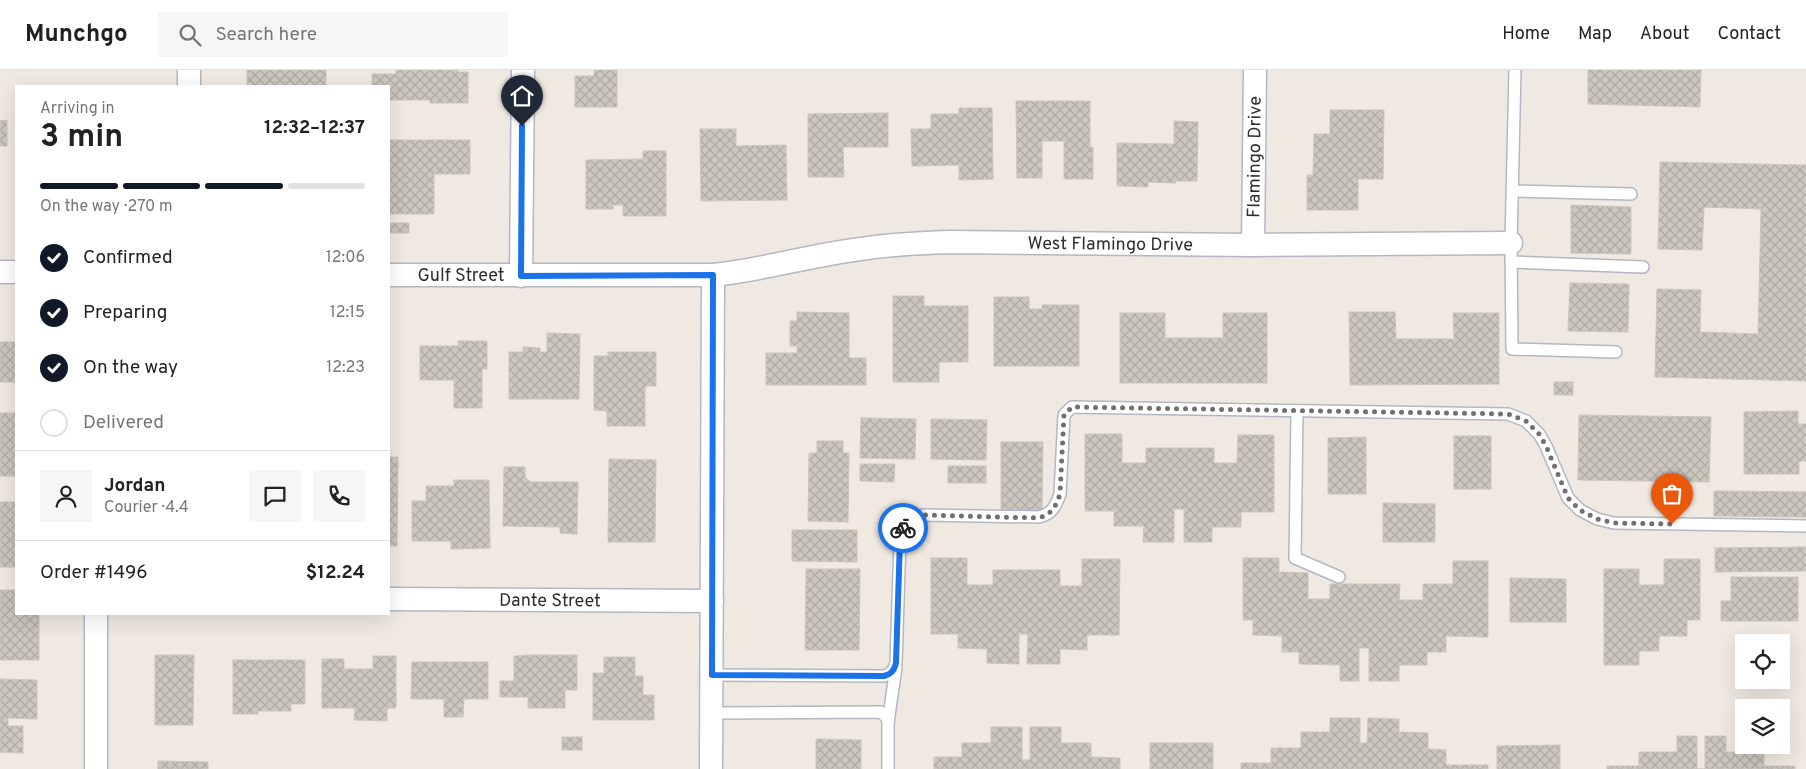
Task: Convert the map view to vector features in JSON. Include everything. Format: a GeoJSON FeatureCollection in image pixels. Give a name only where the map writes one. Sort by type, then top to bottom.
{"type":"FeatureCollection","features":[{"type":"Feature","properties":{"kind":"street"},"geometry":{"type":"LineString","coordinates":[[189,70],[189,85]]}},
{"type":"Feature","properties":{"kind":"street"},"geometry":{"type":"LineString","coordinates":[[521,276],[523,70]]}},
{"type":"Feature","properties":{"kind":"street","name":"Flamingo Drive"},"geometry":{"type":"LineString","coordinates":[[1253,245],[1255,70]]}},
{"type":"Feature","properties":{"kind":"street","name":"West Flamingo Drive"},"geometry":{"type":"LineString","coordinates":[[713,275],[740,272],[861,249],[906,244],[960,242],[1253,245],[1511,253]]}},
{"type":"Feature","properties":{"kind":"street"},"geometry":{"type":"LineString","coordinates":[[0,272],[15,272]]}},
{"type":"Feature","properties":{"kind":"street","name":"Gulf Street"},"geometry":{"type":"LineString","coordinates":[[390,275],[713,275]]}},
{"type":"Feature","properties":{"kind":"street"},"geometry":{"type":"LineString","coordinates":[[711,769],[713,275]]}},
{"type":"Feature","properties":{"kind":"street","name":"Dante Street"},"geometry":{"type":"LineString","coordinates":[[390,599],[712,601]]}},
{"type":"Feature","properties":{"kind":"street"},"geometry":{"type":"LineString","coordinates":[[96,615],[96,769]]}},
{"type":"Feature","properties":{"kind":"lane"},"geometry":{"type":"LineString","coordinates":[[1515,70],[1511,253],[1512,349],[1616,352]]}},
{"type":"Feature","properties":{"kind":"lane"},"geometry":{"type":"LineString","coordinates":[[1513,191],[1631,194]]}},
{"type":"Feature","properties":{"kind":"lane"},"geometry":{"type":"LineString","coordinates":[[1511,253],[1643,266]]}},
{"type":"Feature","properties":{"kind":"lane"},"geometry":{"type":"LineString","coordinates":[[888,725],[896,663],[900,539],[904,527],[913,518],[924,515],[1039,518],[1047,515],[1056,506],[1060,494],[1064,415],[1072,407],[1508,414],[1526,421],[1539,434],[1568,498],[1580,510],[1597,519],[1614,523],[1806,526]]}},
{"type":"Feature","properties":{"kind":"lane"},"geometry":{"type":"LineString","coordinates":[[1297,411],[1295,558],[1339,577]]}},
{"type":"Feature","properties":{"kind":"lane"},"geometry":{"type":"LineString","coordinates":[[712,675],[884,676],[892,672],[896,663]]}},
{"type":"Feature","properties":{"kind":"lane"},"geometry":{"type":"LineString","coordinates":[[711,713],[875,711],[884,713],[887,717],[888,725],[888,769]]}},
{"type":"Feature","properties":{"kind":"building"},"geometry":{"type":"Polygon","coordinates":[[[247,70],[326,70],[326,85],[247,85],[247,70]]]}},
{"type":"Feature","properties":{"kind":"building"},"geometry":{"type":"Polygon","coordinates":[[[396,70],[458,70],[458,72],[468,72],[468,103],[430,103],[430,100],[390,100],[390,85],[372,85],[372,74],[396,74],[396,70]]]}},
{"type":"Feature","properties":{"kind":"building"},"geometry":{"type":"Polygon","coordinates":[[[594,70],[617,70],[617,107],[575,107],[575,76],[594,76],[594,70]]]}},
{"type":"Feature","properties":{"kind":"building"},"geometry":{"type":"Polygon","coordinates":[[[1588,70],[1701,70],[1700,107],[1588,104],[1588,70]]]}},
{"type":"Feature","properties":{"kind":"building"},"geometry":{"type":"Polygon","coordinates":[[[1016,101],[1090,101],[1090,147],[1093,147],[1093,179],[1064,179],[1064,141],[1042,141],[1042,178],[1017,178],[1016,101]]]}},
{"type":"Feature","properties":{"kind":"building"},"geometry":{"type":"Polygon","coordinates":[[[959,108],[992,108],[993,179],[959,180],[959,165],[912,166],[911,129],[931,129],[931,114],[959,114],[959,108]]]}},
{"type":"Feature","properties":{"kind":"building"},"geometry":{"type":"Polygon","coordinates":[[[1330,110],[1384,110],[1383,179],[1358,179],[1358,210],[1307,210],[1307,175],[1313,175],[1314,134],[1330,134],[1330,110]]]}},
{"type":"Feature","properties":{"kind":"building"},"geometry":{"type":"Polygon","coordinates":[[[888,113],[888,147],[843,147],[844,177],[808,177],[808,114],[888,113]]]}},
{"type":"Feature","properties":{"kind":"building"},"geometry":{"type":"Polygon","coordinates":[[[7,120],[7,146],[0,146],[0,121],[7,120]]]}},
{"type":"Feature","properties":{"kind":"building"},"geometry":{"type":"Polygon","coordinates":[[[1174,121],[1198,122],[1197,181],[1176,181],[1176,183],[1148,182],[1148,187],[1117,186],[1117,143],[1174,144],[1174,121]]]}},
{"type":"Feature","properties":{"kind":"building"},"geometry":{"type":"Polygon","coordinates":[[[700,129],[736,129],[736,146],[786,145],[787,200],[701,201],[700,129]]]}},
{"type":"Feature","properties":{"kind":"building"},"geometry":{"type":"Polygon","coordinates":[[[390,140],[470,140],[470,174],[434,174],[434,214],[390,214],[390,140]]]}},
{"type":"Feature","properties":{"kind":"building"},"geometry":{"type":"Polygon","coordinates":[[[643,151],[666,151],[666,216],[623,216],[623,205],[613,205],[613,209],[586,209],[586,160],[643,159],[643,151]]]}},
{"type":"Feature","properties":{"kind":"building"},"geometry":{"type":"Polygon","coordinates":[[[1660,162],[1806,165],[1806,381],[1655,377],[1657,289],[1701,290],[1700,332],[1758,334],[1761,209],[1704,207],[1702,250],[1658,249],[1660,162]]]}},
{"type":"Feature","properties":{"kind":"building"},"geometry":{"type":"Polygon","coordinates":[[[1571,205],[1631,207],[1631,254],[1571,253],[1571,205]]]}},
{"type":"Feature","properties":{"kind":"building"},"geometry":{"type":"Polygon","coordinates":[[[390,223],[409,223],[409,233],[390,233],[390,223]]]}},
{"type":"Feature","properties":{"kind":"building"},"geometry":{"type":"Polygon","coordinates":[[[1570,283],[1629,284],[1628,332],[1568,331],[1570,283]]]}},
{"type":"Feature","properties":{"kind":"building"},"geometry":{"type":"Polygon","coordinates":[[[893,296],[924,296],[924,306],[968,306],[968,362],[939,362],[939,382],[893,382],[893,296]]]}},
{"type":"Feature","properties":{"kind":"building"},"geometry":{"type":"Polygon","coordinates":[[[994,297],[1029,297],[1029,309],[1042,309],[1042,305],[1079,305],[1079,366],[994,366],[994,297]]]}},
{"type":"Feature","properties":{"kind":"building"},"geometry":{"type":"Polygon","coordinates":[[[797,312],[849,313],[849,358],[866,358],[866,385],[766,385],[766,353],[797,353],[797,346],[790,346],[790,321],[797,321],[797,312]]]}},
{"type":"Feature","properties":{"kind":"building"},"geometry":{"type":"Polygon","coordinates":[[[1349,312],[1395,312],[1396,339],[1454,339],[1453,313],[1499,313],[1499,384],[1350,385],[1349,312]]]}},
{"type":"Feature","properties":{"kind":"building"},"geometry":{"type":"Polygon","coordinates":[[[1120,313],[1165,313],[1165,338],[1223,338],[1223,313],[1267,313],[1267,383],[1120,383],[1120,313]]]}},
{"type":"Feature","properties":{"kind":"building"},"geometry":{"type":"Polygon","coordinates":[[[547,333],[580,334],[579,399],[509,399],[509,352],[523,352],[523,347],[540,348],[540,352],[547,352],[547,333]]]}},
{"type":"Feature","properties":{"kind":"building"},"geometry":{"type":"Polygon","coordinates":[[[458,341],[487,341],[487,369],[482,369],[482,408],[454,408],[454,380],[420,380],[420,346],[458,346],[458,341]]]}},
{"type":"Feature","properties":{"kind":"building"},"geometry":{"type":"Polygon","coordinates":[[[0,342],[15,342],[15,382],[0,382],[0,342]]]}},
{"type":"Feature","properties":{"kind":"building"},"geometry":{"type":"Polygon","coordinates":[[[608,352],[656,352],[656,386],[645,386],[645,426],[607,426],[607,411],[594,410],[594,356],[608,356],[608,352]]]}},
{"type":"Feature","properties":{"kind":"building"},"geometry":{"type":"Polygon","coordinates":[[[1554,382],[1573,382],[1573,395],[1554,395],[1554,382]]]}},
{"type":"Feature","properties":{"kind":"building"},"geometry":{"type":"Polygon","coordinates":[[[1798,411],[1798,424],[1806,424],[1806,461],[1799,461],[1799,474],[1744,474],[1744,412],[1798,411]]]}},
{"type":"Feature","properties":{"kind":"building"},"geometry":{"type":"Polygon","coordinates":[[[0,413],[15,413],[15,476],[0,476],[0,413]]]}},
{"type":"Feature","properties":{"kind":"building"},"geometry":{"type":"Polygon","coordinates":[[[1579,415],[1711,417],[1709,482],[1578,480],[1579,415]]]}},
{"type":"Feature","properties":{"kind":"building"},"geometry":{"type":"Polygon","coordinates":[[[861,418],[916,419],[915,459],[860,458],[861,418]]]}},
{"type":"Feature","properties":{"kind":"building"},"geometry":{"type":"Polygon","coordinates":[[[931,419],[987,420],[986,460],[931,459],[931,419]]]}},
{"type":"Feature","properties":{"kind":"building"},"geometry":{"type":"Polygon","coordinates":[[[1085,434],[1122,434],[1122,463],[1146,463],[1146,448],[1214,448],[1214,463],[1237,463],[1238,435],[1274,435],[1274,512],[1241,512],[1241,527],[1212,527],[1212,542],[1184,542],[1184,509],[1174,509],[1174,542],[1143,542],[1144,526],[1114,526],[1114,511],[1085,511],[1085,434]]]}},
{"type":"Feature","properties":{"kind":"building"},"geometry":{"type":"Polygon","coordinates":[[[1454,436],[1491,436],[1491,489],[1454,489],[1454,436]]]}},
{"type":"Feature","properties":{"kind":"building"},"geometry":{"type":"Polygon","coordinates":[[[1366,437],[1366,494],[1328,494],[1328,438],[1366,437]]]}},
{"type":"Feature","properties":{"kind":"building"},"geometry":{"type":"Polygon","coordinates":[[[817,441],[843,441],[843,453],[849,453],[848,522],[808,521],[809,453],[817,453],[817,441]]]}},
{"type":"Feature","properties":{"kind":"building"},"geometry":{"type":"Polygon","coordinates":[[[1001,442],[1043,442],[1042,510],[1001,510],[1001,442]]]}},
{"type":"Feature","properties":{"kind":"building"},"geometry":{"type":"Polygon","coordinates":[[[390,457],[398,457],[397,546],[390,546],[390,457]]]}},
{"type":"Feature","properties":{"kind":"building"},"geometry":{"type":"Polygon","coordinates":[[[609,459],[656,460],[655,542],[608,542],[609,459]]]}},
{"type":"Feature","properties":{"kind":"building"},"geometry":{"type":"Polygon","coordinates":[[[860,464],[895,464],[894,482],[860,481],[860,464]]]}},
{"type":"Feature","properties":{"kind":"building"},"geometry":{"type":"Polygon","coordinates":[[[948,466],[986,466],[986,483],[948,483],[948,466]]]}},
{"type":"Feature","properties":{"kind":"building"},"geometry":{"type":"Polygon","coordinates":[[[504,467],[525,467],[525,477],[531,482],[578,482],[577,534],[560,533],[560,527],[503,526],[504,467]]]}},
{"type":"Feature","properties":{"kind":"building"},"geometry":{"type":"Polygon","coordinates":[[[454,480],[489,480],[490,548],[451,549],[451,541],[412,541],[412,501],[426,501],[426,486],[454,486],[454,480]]]}},
{"type":"Feature","properties":{"kind":"building"},"geometry":{"type":"Polygon","coordinates":[[[1714,491],[1806,492],[1806,517],[1714,516],[1714,491]]]}},
{"type":"Feature","properties":{"kind":"building"},"geometry":{"type":"Polygon","coordinates":[[[0,502],[15,502],[15,567],[0,567],[0,502]]]}},
{"type":"Feature","properties":{"kind":"building"},"geometry":{"type":"Polygon","coordinates":[[[1383,503],[1435,504],[1435,542],[1383,542],[1383,503]]]}},
{"type":"Feature","properties":{"kind":"building"},"geometry":{"type":"Polygon","coordinates":[[[792,530],[857,530],[857,562],[792,561],[792,530]]]}},
{"type":"Feature","properties":{"kind":"building"},"geometry":{"type":"Polygon","coordinates":[[[1806,547],[1806,571],[1715,572],[1715,548],[1806,547]]]}},
{"type":"Feature","properties":{"kind":"building"},"geometry":{"type":"Polygon","coordinates":[[[931,558],[967,558],[967,585],[993,585],[993,570],[1060,570],[1060,586],[1082,586],[1082,559],[1120,559],[1119,635],[1087,635],[1087,650],[1060,649],[1060,664],[1027,664],[1028,634],[1019,634],[1019,664],[987,663],[987,649],[958,648],[958,634],[931,634],[931,558]]]}},
{"type":"Feature","properties":{"kind":"building"},"geometry":{"type":"Polygon","coordinates":[[[1243,558],[1279,558],[1279,572],[1308,573],[1308,599],[1330,599],[1330,584],[1400,584],[1399,600],[1423,600],[1423,584],[1453,584],[1453,561],[1488,561],[1488,637],[1446,636],[1446,652],[1427,652],[1427,665],[1399,665],[1399,681],[1369,681],[1369,648],[1359,648],[1359,681],[1340,681],[1340,665],[1299,664],[1299,652],[1282,652],[1282,636],[1253,635],[1253,620],[1243,620],[1243,558]]]}},
{"type":"Feature","properties":{"kind":"building"},"geometry":{"type":"Polygon","coordinates":[[[1664,559],[1700,559],[1700,620],[1687,620],[1687,636],[1659,636],[1659,651],[1639,651],[1639,665],[1604,665],[1604,569],[1639,569],[1639,585],[1664,585],[1664,559]]]}},
{"type":"Feature","properties":{"kind":"building"},"geometry":{"type":"Polygon","coordinates":[[[806,569],[860,569],[859,650],[805,650],[806,569]]]}},
{"type":"Feature","properties":{"kind":"building"},"geometry":{"type":"Polygon","coordinates":[[[1731,577],[1798,577],[1798,621],[1721,621],[1721,601],[1731,601],[1731,577]]]}},
{"type":"Feature","properties":{"kind":"building"},"geometry":{"type":"Polygon","coordinates":[[[1510,578],[1566,579],[1566,622],[1510,622],[1510,578]]]}},
{"type":"Feature","properties":{"kind":"building"},"geometry":{"type":"Polygon","coordinates":[[[0,590],[15,590],[15,615],[39,615],[39,660],[0,660],[0,590]]]}},
{"type":"Feature","properties":{"kind":"building"},"geometry":{"type":"Polygon","coordinates":[[[155,655],[194,655],[193,725],[155,725],[155,655]]]}},
{"type":"Feature","properties":{"kind":"building"},"geometry":{"type":"Polygon","coordinates":[[[577,655],[577,690],[565,690],[565,708],[528,708],[528,697],[500,697],[500,681],[514,681],[514,656],[577,655]]]}},
{"type":"Feature","properties":{"kind":"building"},"geometry":{"type":"Polygon","coordinates":[[[373,656],[396,656],[396,708],[387,708],[387,721],[354,720],[355,708],[322,708],[322,659],[344,659],[344,669],[373,669],[373,656]]]}},
{"type":"Feature","properties":{"kind":"building"},"geometry":{"type":"Polygon","coordinates":[[[604,657],[635,657],[635,676],[643,676],[643,695],[654,695],[654,720],[593,720],[593,673],[604,673],[604,657]]]}},
{"type":"Feature","properties":{"kind":"building"},"geometry":{"type":"Polygon","coordinates":[[[233,660],[305,660],[305,704],[291,704],[291,711],[258,711],[258,714],[233,714],[233,660]]]}},
{"type":"Feature","properties":{"kind":"building"},"geometry":{"type":"Polygon","coordinates":[[[412,662],[488,662],[488,699],[464,699],[463,717],[444,717],[444,699],[411,699],[412,662]]]}},
{"type":"Feature","properties":{"kind":"building"},"geometry":{"type":"Polygon","coordinates":[[[0,679],[37,680],[37,719],[8,718],[8,726],[23,726],[23,753],[0,752],[0,679]]]}},
{"type":"Feature","properties":{"kind":"building"},"geometry":{"type":"Polygon","coordinates":[[[1330,718],[1360,718],[1360,743],[1367,743],[1368,718],[1399,719],[1399,732],[1428,733],[1428,749],[1446,750],[1446,765],[1488,765],[1488,769],[1241,769],[1241,763],[1271,763],[1271,748],[1301,748],[1301,732],[1330,732],[1330,718]]]}},
{"type":"Feature","properties":{"kind":"building"},"geometry":{"type":"Polygon","coordinates":[[[991,727],[1022,727],[1022,760],[1030,760],[1030,727],[1061,727],[1061,743],[1091,743],[1091,757],[1120,758],[1120,769],[934,769],[934,757],[962,757],[962,743],[991,743],[991,727]]]}},
{"type":"Feature","properties":{"kind":"building"},"geometry":{"type":"Polygon","coordinates":[[[1677,736],[1697,736],[1697,769],[1607,769],[1607,766],[1639,766],[1639,752],[1677,752],[1677,736]]]}},
{"type":"Feature","properties":{"kind":"building"},"geometry":{"type":"Polygon","coordinates":[[[1705,736],[1726,736],[1726,752],[1735,752],[1735,754],[1764,754],[1764,766],[1795,766],[1795,769],[1705,769],[1705,736]]]}},
{"type":"Feature","properties":{"kind":"building"},"geometry":{"type":"Polygon","coordinates":[[[562,737],[582,737],[582,750],[562,750],[562,737]]]}},
{"type":"Feature","properties":{"kind":"building"},"geometry":{"type":"Polygon","coordinates":[[[816,739],[861,740],[861,769],[816,769],[816,739]]]}},
{"type":"Feature","properties":{"kind":"building"},"geometry":{"type":"Polygon","coordinates":[[[1150,743],[1213,743],[1213,769],[1150,769],[1150,743]]]}},
{"type":"Feature","properties":{"kind":"building"},"geometry":{"type":"Polygon","coordinates":[[[1560,745],[1560,769],[1497,769],[1497,746],[1560,745]]]}},
{"type":"Feature","properties":{"kind":"building"},"geometry":{"type":"Polygon","coordinates":[[[158,761],[208,762],[208,769],[158,769],[158,761]]]}},
{"type":"Feature","properties":{"kind":"way so far"},"geometry":{"type":"LineString","coordinates":[[903,528],[913,518],[924,515],[1039,518],[1047,515],[1056,506],[1060,494],[1064,415],[1072,407],[1508,414],[1526,421],[1539,434],[1568,498],[1580,510],[1597,519],[1614,523],[1672,524]]}},
{"type":"Feature","properties":{"kind":"route"},"geometry":{"type":"LineString","coordinates":[[522,126],[521,276],[713,275],[712,675],[884,676],[889,674],[894,670],[896,663],[900,539],[903,528]]}}]}
